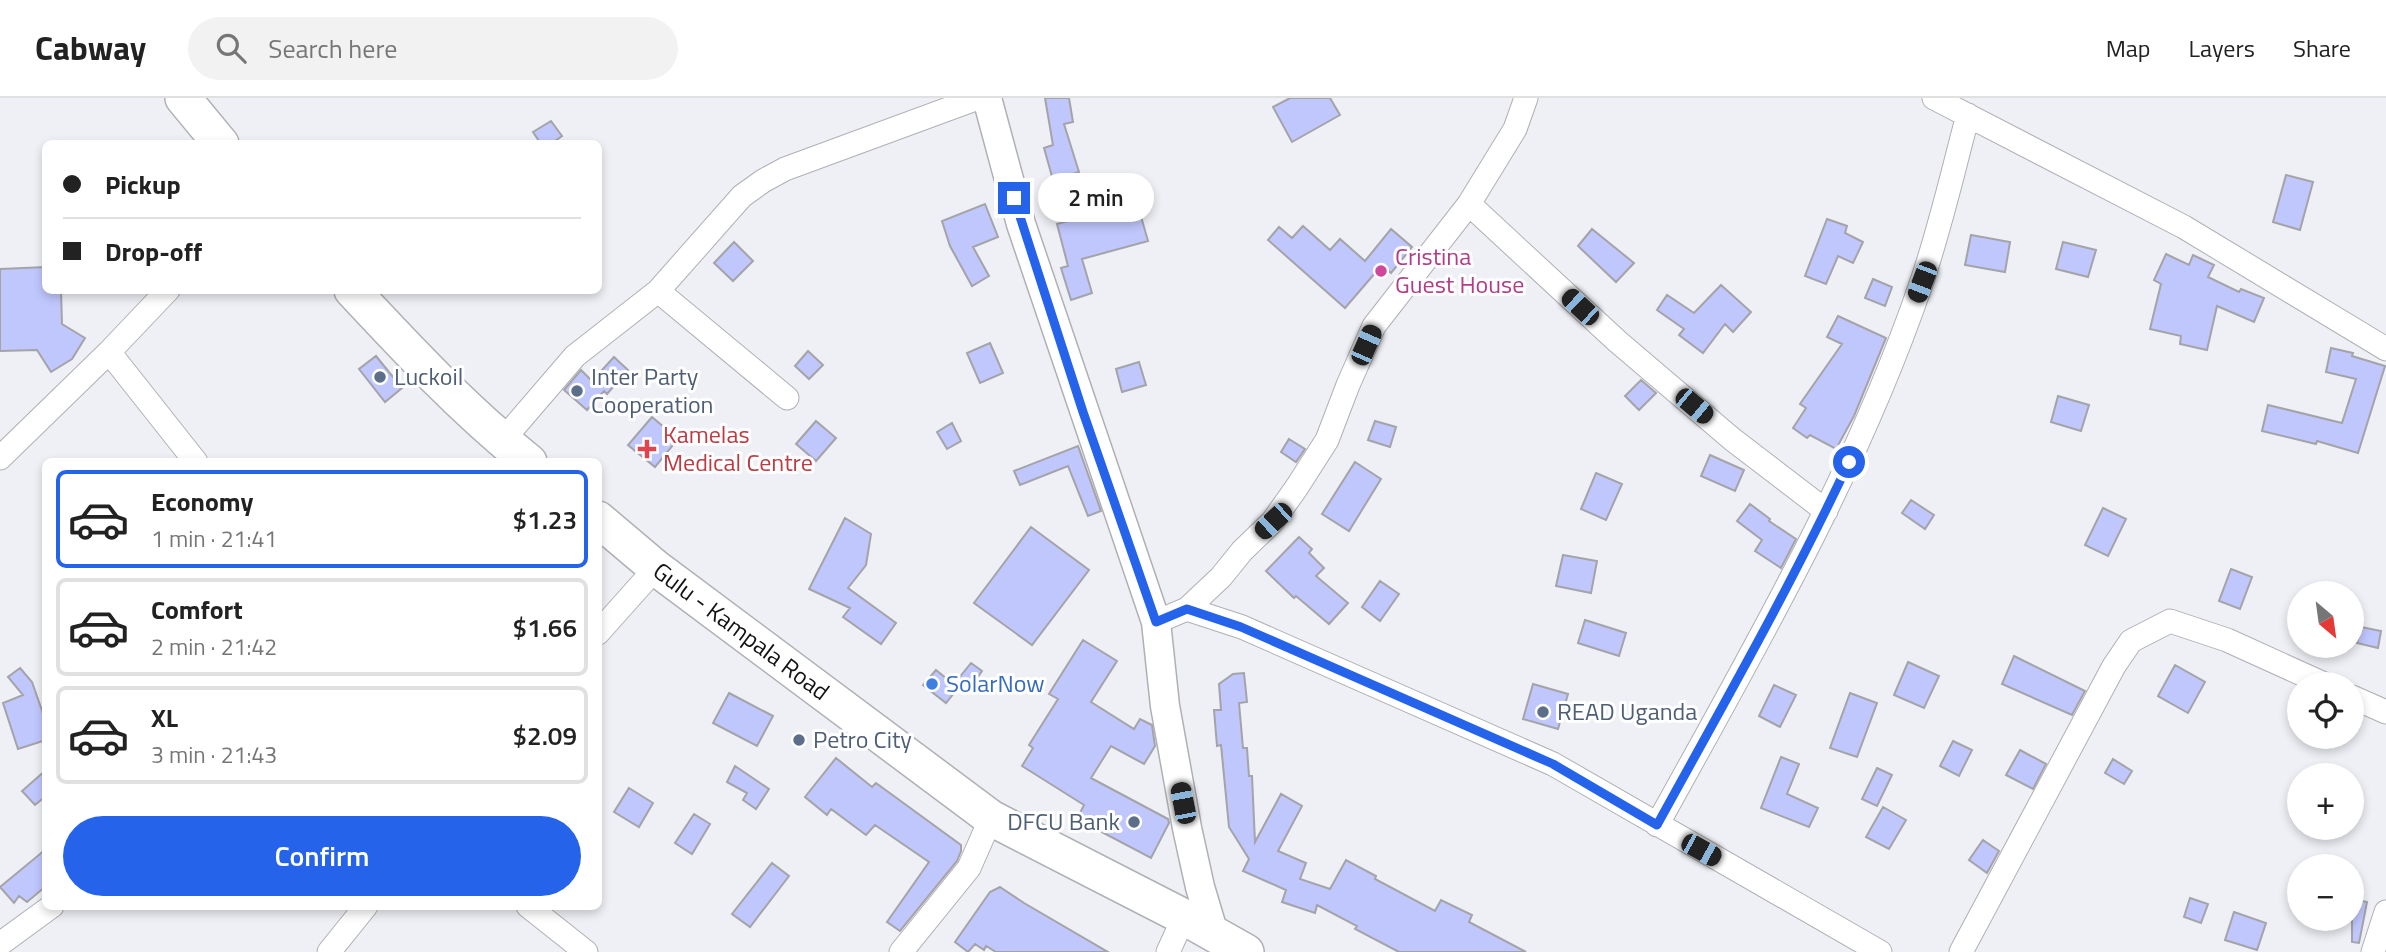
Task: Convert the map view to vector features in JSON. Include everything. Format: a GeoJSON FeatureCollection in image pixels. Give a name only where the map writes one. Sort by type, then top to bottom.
{"type":"FeatureCollection","features":[{"type":"Feature","properties":{"kind":"main road"},"geometry":{"type":"LineString","coordinates":[[183,98],[218,140]]}},
{"type":"Feature","properties":{"kind":"main road"},"geometry":{"type":"LineString","coordinates":[[356,294],[399,340],[524,458]]}},
{"type":"Feature","properties":{"kind":"main road","name":"Gulu - Kampala Road"},"geometry":{"type":"LineString","coordinates":[[602,522],[656,568],[991,818],[1184,917],[1246,952]]}},
{"type":"Feature","properties":{"kind":"street"},"geometry":{"type":"LineString","coordinates":[[502,440],[575,356],[658,291],[742,196],[785,169],[978,98]]}},
{"type":"Feature","properties":{"kind":"street"},"geometry":{"type":"LineString","coordinates":[[987,98],[1021,224],[1156,622],[1165,706],[1187,828],[1214,934]]}},
{"type":"Feature","properties":{"kind":"street"},"geometry":{"type":"LineString","coordinates":[[1156,622],[1187,609],[1273,521],[1327,440],[1374,326],[1469,204],[1515,129],[1526,98]]}},
{"type":"Feature","properties":{"kind":"street"},"geometry":{"type":"LineString","coordinates":[[1934,98],[2184,228],[2386,349]]}},
{"type":"Feature","properties":{"kind":"street"},"geometry":{"type":"LineString","coordinates":[[1657,825],[1758,642],[1826,511],[1871,412],[1922,282],[1968,115]]}},
{"type":"Feature","properties":{"kind":"street"},"geometry":{"type":"LineString","coordinates":[[1469,204],[1617,341],[1732,439],[1826,511]]}},
{"type":"Feature","properties":{"kind":"street"},"geometry":{"type":"LineString","coordinates":[[658,291],[787,398]]}},
{"type":"Feature","properties":{"kind":"street"},"geometry":{"type":"LineString","coordinates":[[0,458],[164,294]]}},
{"type":"Feature","properties":{"kind":"street"},"geometry":{"type":"LineString","coordinates":[[109,352],[193,458]]}},
{"type":"Feature","properties":{"kind":"street"},"geometry":{"type":"LineString","coordinates":[[602,629],[656,568]]}},
{"type":"Feature","properties":{"kind":"street"},"geometry":{"type":"LineString","coordinates":[[1187,609],[1241,627],[1553,764],[1880,952]]}},
{"type":"Feature","properties":{"kind":"street"},"geometry":{"type":"LineString","coordinates":[[1961,952],[2113,666],[2131,641],[2170,621],[2227,640],[2298,672]]}},
{"type":"Feature","properties":{"kind":"street"},"geometry":{"type":"LineString","coordinates":[[2364,702],[2386,712]]}},
{"type":"Feature","properties":{"kind":"street"},"geometry":{"type":"LineString","coordinates":[[901,952],[969,868],[991,818]]}},
{"type":"Feature","properties":{"kind":"street"},"geometry":{"type":"LineString","coordinates":[[0,944],[47,910]]}},
{"type":"Feature","properties":{"kind":"street"},"geometry":{"type":"LineString","coordinates":[[329,952],[363,910]]}},
{"type":"Feature","properties":{"kind":"street"},"geometry":{"type":"LineString","coordinates":[[533,910],[586,952]]}},
{"type":"Feature","properties":{"kind":"street"},"geometry":{"type":"LineString","coordinates":[[2374,952],[2386,912]]}},
{"type":"Feature","properties":{"kind":"street"},"geometry":{"type":"LineString","coordinates":[[1167,952],[1184,917]]}},
{"type":"Feature","properties":{"kind":"building"},"geometry":{"type":"Polygon","coordinates":[[[1045,98],[1069,98],[1073,122],[1064,124],[1079,172],[1053,180],[1044,148],[1053,145],[1045,98]]]}},
{"type":"Feature","properties":{"kind":"building"},"geometry":{"type":"Polygon","coordinates":[[[1290,98],[1330,98],[1340,115],[1292,142],[1273,107],[1290,98]]]}},
{"type":"Feature","properties":{"kind":"building"},"geometry":{"type":"Polygon","coordinates":[[[551,121],[562,136],[556,140],[538,140],[533,132],[551,121]]]}},
{"type":"Feature","properties":{"kind":"building"},"geometry":{"type":"Polygon","coordinates":[[[2286,175],[2313,182],[2300,230],[2273,222],[2286,175]]]}},
{"type":"Feature","properties":{"kind":"building"},"geometry":{"type":"Polygon","coordinates":[[[985,204],[998,237],[973,247],[989,276],[972,286],[950,246],[942,221],[985,204]]]}},
{"type":"Feature","properties":{"kind":"building"},"geometry":{"type":"Polygon","coordinates":[[[1124,205],[1125,210],[1138,206],[1148,241],[1082,259],[1092,293],[1071,300],[1061,268],[1068,266],[1057,224],[1124,205]]]}},
{"type":"Feature","properties":{"kind":"building"},"geometry":{"type":"Polygon","coordinates":[[[1827,219],[1847,226],[1845,233],[1863,242],[1853,263],[1838,256],[1826,284],[1805,276],[1827,219]]]}},
{"type":"Feature","properties":{"kind":"building"},"geometry":{"type":"Polygon","coordinates":[[[1303,226],[1330,250],[1340,239],[1365,261],[1391,229],[1412,247],[1391,273],[1382,265],[1345,308],[1268,240],[1279,227],[1292,238],[1303,226]]]}},
{"type":"Feature","properties":{"kind":"building"},"geometry":{"type":"Polygon","coordinates":[[[1592,229],[1634,263],[1616,282],[1578,246],[1592,229]]]}},
{"type":"Feature","properties":{"kind":"building"},"geometry":{"type":"Polygon","coordinates":[[[1971,235],[2010,242],[2005,272],[1965,265],[1971,235]]]}},
{"type":"Feature","properties":{"kind":"building"},"geometry":{"type":"Polygon","coordinates":[[[734,242],[753,261],[733,281],[714,263],[734,242]]]}},
{"type":"Feature","properties":{"kind":"building"},"geometry":{"type":"Polygon","coordinates":[[[2063,242],[2096,250],[2088,277],[2056,269],[2063,242]]]}},
{"type":"Feature","properties":{"kind":"building"},"geometry":{"type":"Polygon","coordinates":[[[2166,254],[2189,265],[2193,255],[2214,265],[2208,277],[2239,292],[2241,289],[2264,298],[2254,322],[2217,306],[2207,350],[2180,344],[2181,336],[2150,329],[2161,284],[2154,280],[2166,254]]]}},
{"type":"Feature","properties":{"kind":"building"},"geometry":{"type":"Polygon","coordinates":[[[42,267],[42,294],[61,294],[62,324],[85,338],[72,359],[51,372],[37,350],[0,351],[0,269],[42,267]]]}},
{"type":"Feature","properties":{"kind":"building"},"geometry":{"type":"Polygon","coordinates":[[[1873,279],[1892,287],[1885,306],[1865,298],[1873,279]]]}},
{"type":"Feature","properties":{"kind":"building"},"geometry":{"type":"Polygon","coordinates":[[[1721,285],[1751,312],[1733,332],[1725,324],[1703,353],[1679,335],[1684,329],[1657,310],[1667,295],[1694,313],[1721,285]]]}},
{"type":"Feature","properties":{"kind":"building"},"geometry":{"type":"Polygon","coordinates":[[[1838,316],[1886,338],[1854,416],[1836,449],[1810,435],[1807,438],[1793,428],[1806,408],[1800,404],[1842,344],[1827,337],[1838,316]]]}},
{"type":"Feature","properties":{"kind":"building"},"geometry":{"type":"Polygon","coordinates":[[[990,343],[1003,373],[980,383],[967,353],[990,343]]]}},
{"type":"Feature","properties":{"kind":"building"},"geometry":{"type":"Polygon","coordinates":[[[2331,348],[2353,353],[2352,356],[2385,366],[2358,453],[2317,441],[2316,444],[2262,431],[2268,405],[2342,423],[2356,379],[2326,372],[2331,348]]]}},
{"type":"Feature","properties":{"kind":"building"},"geometry":{"type":"Polygon","coordinates":[[[808,351],[823,365],[809,379],[795,366],[808,351]]]}},
{"type":"Feature","properties":{"kind":"building"},"geometry":{"type":"Polygon","coordinates":[[[376,356],[402,388],[385,402],[359,369],[376,356]]]}},
{"type":"Feature","properties":{"kind":"building"},"geometry":{"type":"Polygon","coordinates":[[[614,357],[628,370],[607,394],[604,391],[587,410],[564,390],[581,370],[592,381],[614,357]]]}},
{"type":"Feature","properties":{"kind":"building"},"geometry":{"type":"Polygon","coordinates":[[[1139,362],[1146,385],[1122,392],[1116,369],[1139,362]]]}},
{"type":"Feature","properties":{"kind":"building"},"geometry":{"type":"Polygon","coordinates":[[[1641,380],[1656,393],[1639,410],[1625,396],[1641,380]]]}},
{"type":"Feature","properties":{"kind":"building"},"geometry":{"type":"Polygon","coordinates":[[[2058,396],[2089,405],[2081,431],[2051,422],[2058,396]]]}},
{"type":"Feature","properties":{"kind":"building"},"geometry":{"type":"Polygon","coordinates":[[[652,417],[678,439],[655,467],[628,445],[652,417]]]}},
{"type":"Feature","properties":{"kind":"building"},"geometry":{"type":"Polygon","coordinates":[[[816,421],[836,438],[816,461],[796,444],[816,421]]]}},
{"type":"Feature","properties":{"kind":"building"},"geometry":{"type":"Polygon","coordinates":[[[1375,421],[1396,427],[1390,447],[1368,440],[1375,421]]]}},
{"type":"Feature","properties":{"kind":"building"},"geometry":{"type":"Polygon","coordinates":[[[952,423],[961,441],[947,449],[937,432],[952,423]]]}},
{"type":"Feature","properties":{"kind":"building"},"geometry":{"type":"Polygon","coordinates":[[[1289,439],[1305,449],[1296,462],[1281,452],[1289,439]]]}},
{"type":"Feature","properties":{"kind":"building"},"geometry":{"type":"Polygon","coordinates":[[[1078,446],[1101,511],[1088,516],[1068,466],[1020,485],[1014,471],[1078,446]]]}},
{"type":"Feature","properties":{"kind":"building"},"geometry":{"type":"Polygon","coordinates":[[[1710,455],[1744,470],[1735,491],[1701,476],[1710,455]]]}},
{"type":"Feature","properties":{"kind":"building"},"geometry":{"type":"Polygon","coordinates":[[[1355,462],[1381,479],[1349,531],[1322,514],[1355,462]]]}},
{"type":"Feature","properties":{"kind":"building"},"geometry":{"type":"Polygon","coordinates":[[[1596,473],[1622,484],[1606,520],[1581,509],[1596,473]]]}},
{"type":"Feature","properties":{"kind":"building"},"geometry":{"type":"Polygon","coordinates":[[[1911,500],[1934,515],[1925,529],[1902,513],[1911,500]]]}},
{"type":"Feature","properties":{"kind":"building"},"geometry":{"type":"Polygon","coordinates":[[[1750,504],[1796,539],[1781,568],[1755,551],[1762,540],[1737,521],[1750,504]]]}},
{"type":"Feature","properties":{"kind":"building"},"geometry":{"type":"Polygon","coordinates":[[[2103,508],[2126,519],[2108,556],[2085,545],[2103,508]]]}},
{"type":"Feature","properties":{"kind":"building"},"geometry":{"type":"Polygon","coordinates":[[[845,518],[871,534],[866,565],[848,588],[896,623],[881,644],[843,617],[850,608],[809,589],[845,518]]]}},
{"type":"Feature","properties":{"kind":"building"},"geometry":{"type":"Polygon","coordinates":[[[1031,527],[1089,570],[1032,645],[974,603],[1031,527]]]}},
{"type":"Feature","properties":{"kind":"building"},"geometry":{"type":"Polygon","coordinates":[[[1299,537],[1312,549],[1309,553],[1324,568],[1316,576],[1348,603],[1329,624],[1296,596],[1294,598],[1266,571],[1299,537]]]}},
{"type":"Feature","properties":{"kind":"building"},"geometry":{"type":"Polygon","coordinates":[[[1563,555],[1597,561],[1591,593],[1556,586],[1563,555]]]}},
{"type":"Feature","properties":{"kind":"building"},"geometry":{"type":"Polygon","coordinates":[[[2231,569],[2252,577],[2240,609],[2219,601],[2231,569]]]}},
{"type":"Feature","properties":{"kind":"building"},"geometry":{"type":"Polygon","coordinates":[[[1380,581],[1399,594],[1380,621],[1362,607],[1380,581]]]}},
{"type":"Feature","properties":{"kind":"building"},"geometry":{"type":"Polygon","coordinates":[[[1585,620],[1626,633],[1619,656],[1578,643],[1585,620]]]}},
{"type":"Feature","properties":{"kind":"building"},"geometry":{"type":"Polygon","coordinates":[[[2364,628],[2381,631],[2378,648],[2364,645],[2364,628]]]}},
{"type":"Feature","properties":{"kind":"building"},"geometry":{"type":"Polygon","coordinates":[[[1083,640],[1117,661],[1091,702],[1134,729],[1140,719],[1152,725],[1155,746],[1144,764],[1111,746],[1091,778],[1168,819],[1169,823],[1151,858],[1077,819],[1084,805],[1022,766],[1033,748],[1029,745],[1058,699],[1049,694],[1083,640]]]}},
{"type":"Feature","properties":{"kind":"building"},"geometry":{"type":"Polygon","coordinates":[[[2014,656],[2085,691],[2072,715],[2002,684],[2014,656]]]}},
{"type":"Feature","properties":{"kind":"building"},"geometry":{"type":"Polygon","coordinates":[[[1908,662],[1939,676],[1924,708],[1894,695],[1908,662]]]}},
{"type":"Feature","properties":{"kind":"building"},"geometry":{"type":"Polygon","coordinates":[[[971,663],[982,671],[971,687],[959,678],[971,663]]]}},
{"type":"Feature","properties":{"kind":"building"},"geometry":{"type":"Polygon","coordinates":[[[2175,665],[2205,682],[2188,713],[2158,696],[2175,665]]]}},
{"type":"Feature","properties":{"kind":"building"},"geometry":{"type":"Polygon","coordinates":[[[20,668],[32,682],[42,711],[42,741],[18,749],[3,703],[23,695],[8,677],[20,668]]]}},
{"type":"Feature","properties":{"kind":"building"},"geometry":{"type":"Polygon","coordinates":[[[936,670],[958,688],[946,703],[923,685],[936,670]]]}},
{"type":"Feature","properties":{"kind":"building"},"geometry":{"type":"Polygon","coordinates":[[[1244,673],[1247,702],[1239,703],[1243,748],[1247,748],[1249,776],[1252,776],[1255,842],[1281,794],[1302,806],[1278,851],[1306,863],[1300,879],[1330,889],[1346,860],[1435,911],[1441,900],[1472,915],[1469,922],[1526,952],[1399,952],[1317,905],[1315,913],[1282,902],[1286,890],[1243,871],[1249,859],[1229,827],[1221,745],[1217,746],[1214,710],[1221,710],[1219,684],[1233,674],[1244,673]]]}},
{"type":"Feature","properties":{"kind":"building"},"geometry":{"type":"Polygon","coordinates":[[[1533,684],[1568,694],[1558,729],[1523,719],[1533,684]]]}},
{"type":"Feature","properties":{"kind":"building"},"geometry":{"type":"Polygon","coordinates":[[[1774,685],[1796,695],[1780,727],[1759,716],[1774,685]]]}},
{"type":"Feature","properties":{"kind":"building"},"geometry":{"type":"Polygon","coordinates":[[[729,693],[773,716],[757,746],[713,723],[729,693]]]}},
{"type":"Feature","properties":{"kind":"building"},"geometry":{"type":"Polygon","coordinates":[[[1850,693],[1877,703],[1857,757],[1830,748],[1850,693]]]}},
{"type":"Feature","properties":{"kind":"building"},"geometry":{"type":"Polygon","coordinates":[[[1953,741],[1972,750],[1959,776],[1940,766],[1953,741]]]}},
{"type":"Feature","properties":{"kind":"building"},"geometry":{"type":"Polygon","coordinates":[[[2020,750],[2046,764],[2033,789],[2006,775],[2020,750]]]}},
{"type":"Feature","properties":{"kind":"building"},"geometry":{"type":"Polygon","coordinates":[[[1781,757],[1799,764],[1787,794],[1818,808],[1809,827],[1761,808],[1781,757]]]}},
{"type":"Feature","properties":{"kind":"building"},"geometry":{"type":"Polygon","coordinates":[[[836,758],[872,787],[876,783],[961,845],[957,861],[900,931],[887,922],[929,862],[875,825],[866,835],[831,809],[827,815],[805,797],[836,758]]]}},
{"type":"Feature","properties":{"kind":"building"},"geometry":{"type":"Polygon","coordinates":[[[2113,759],[2132,771],[2124,784],[2105,773],[2113,759]]]}},
{"type":"Feature","properties":{"kind":"building"},"geometry":{"type":"Polygon","coordinates":[[[735,766],[769,789],[756,809],[743,800],[747,793],[727,782],[735,766]]]}},
{"type":"Feature","properties":{"kind":"building"},"geometry":{"type":"Polygon","coordinates":[[[1877,768],[1892,775],[1877,806],[1862,799],[1877,768]]]}},
{"type":"Feature","properties":{"kind":"building"},"geometry":{"type":"Polygon","coordinates":[[[42,774],[42,799],[35,805],[22,791],[42,774]]]}},
{"type":"Feature","properties":{"kind":"building"},"geometry":{"type":"Polygon","coordinates":[[[629,788],[653,803],[639,827],[614,812],[629,788]]]}},
{"type":"Feature","properties":{"kind":"building"},"geometry":{"type":"Polygon","coordinates":[[[1883,807],[1906,820],[1889,849],[1866,837],[1883,807]]]}},
{"type":"Feature","properties":{"kind":"building"},"geometry":{"type":"Polygon","coordinates":[[[694,814],[710,824],[692,854],[675,843],[694,814]]]}},
{"type":"Feature","properties":{"kind":"building"},"geometry":{"type":"Polygon","coordinates":[[[1983,840],[1999,851],[1987,873],[1969,860],[1983,840]]]}},
{"type":"Feature","properties":{"kind":"building"},"geometry":{"type":"Polygon","coordinates":[[[42,852],[42,889],[27,902],[19,896],[14,903],[0,887],[42,852]]]}},
{"type":"Feature","properties":{"kind":"building"},"geometry":{"type":"Polygon","coordinates":[[[772,863],[789,876],[750,927],[732,914],[772,863]]]}},
{"type":"Feature","properties":{"kind":"building"},"geometry":{"type":"Polygon","coordinates":[[[1000,887],[1108,952],[996,952],[986,946],[984,950],[975,944],[968,952],[955,942],[990,892],[1000,887]]]}},
{"type":"Feature","properties":{"kind":"building"},"geometry":{"type":"Polygon","coordinates":[[[2190,898],[2208,904],[2201,923],[2184,917],[2190,898]]]}},
{"type":"Feature","properties":{"kind":"building"},"geometry":{"type":"Polygon","coordinates":[[[2234,912],[2266,923],[2257,950],[2225,940],[2234,912]]]}},
{"type":"Feature","properties":{"kind":"building"},"geometry":{"type":"Polygon","coordinates":[[[2352,931],[2361,931],[2359,943],[2352,942],[2352,931]]]}},
{"type":"Feature","properties":{"kind":"place","name":"Cristina Guest House"},"geometry":{"type":"Point","coordinates":[1381,271]}},
{"type":"Feature","properties":{"kind":"place","name":"Luckoil"},"geometry":{"type":"Point","coordinates":[380,377]}},
{"type":"Feature","properties":{"kind":"place","name":"Inter Party Cooperation"},"geometry":{"type":"Point","coordinates":[577,391]}},
{"type":"Feature","properties":{"kind":"place","name":"Kamelas Medical Centre"},"geometry":{"type":"Point","coordinates":[647,449]}},
{"type":"Feature","properties":{"kind":"place","name":"SolarNow"},"geometry":{"type":"Point","coordinates":[932,684]}},
{"type":"Feature","properties":{"kind":"place","name":"READ Uganda"},"geometry":{"type":"Point","coordinates":[1543,712]}},
{"type":"Feature","properties":{"kind":"place","name":"Petro City"},"geometry":{"type":"Point","coordinates":[799,740]}},
{"type":"Feature","properties":{"kind":"place","name":"DFCU Bank"},"geometry":{"type":"Point","coordinates":[1134,822]}},
{"type":"Feature","properties":{"kind":"route"},"geometry":{"type":"LineString","coordinates":[[1014,198],[1083,412],[1156,622],[1187,609],[1241,627],[1553,764],[1657,825],[1758,642],[1849,462]]}}]}
